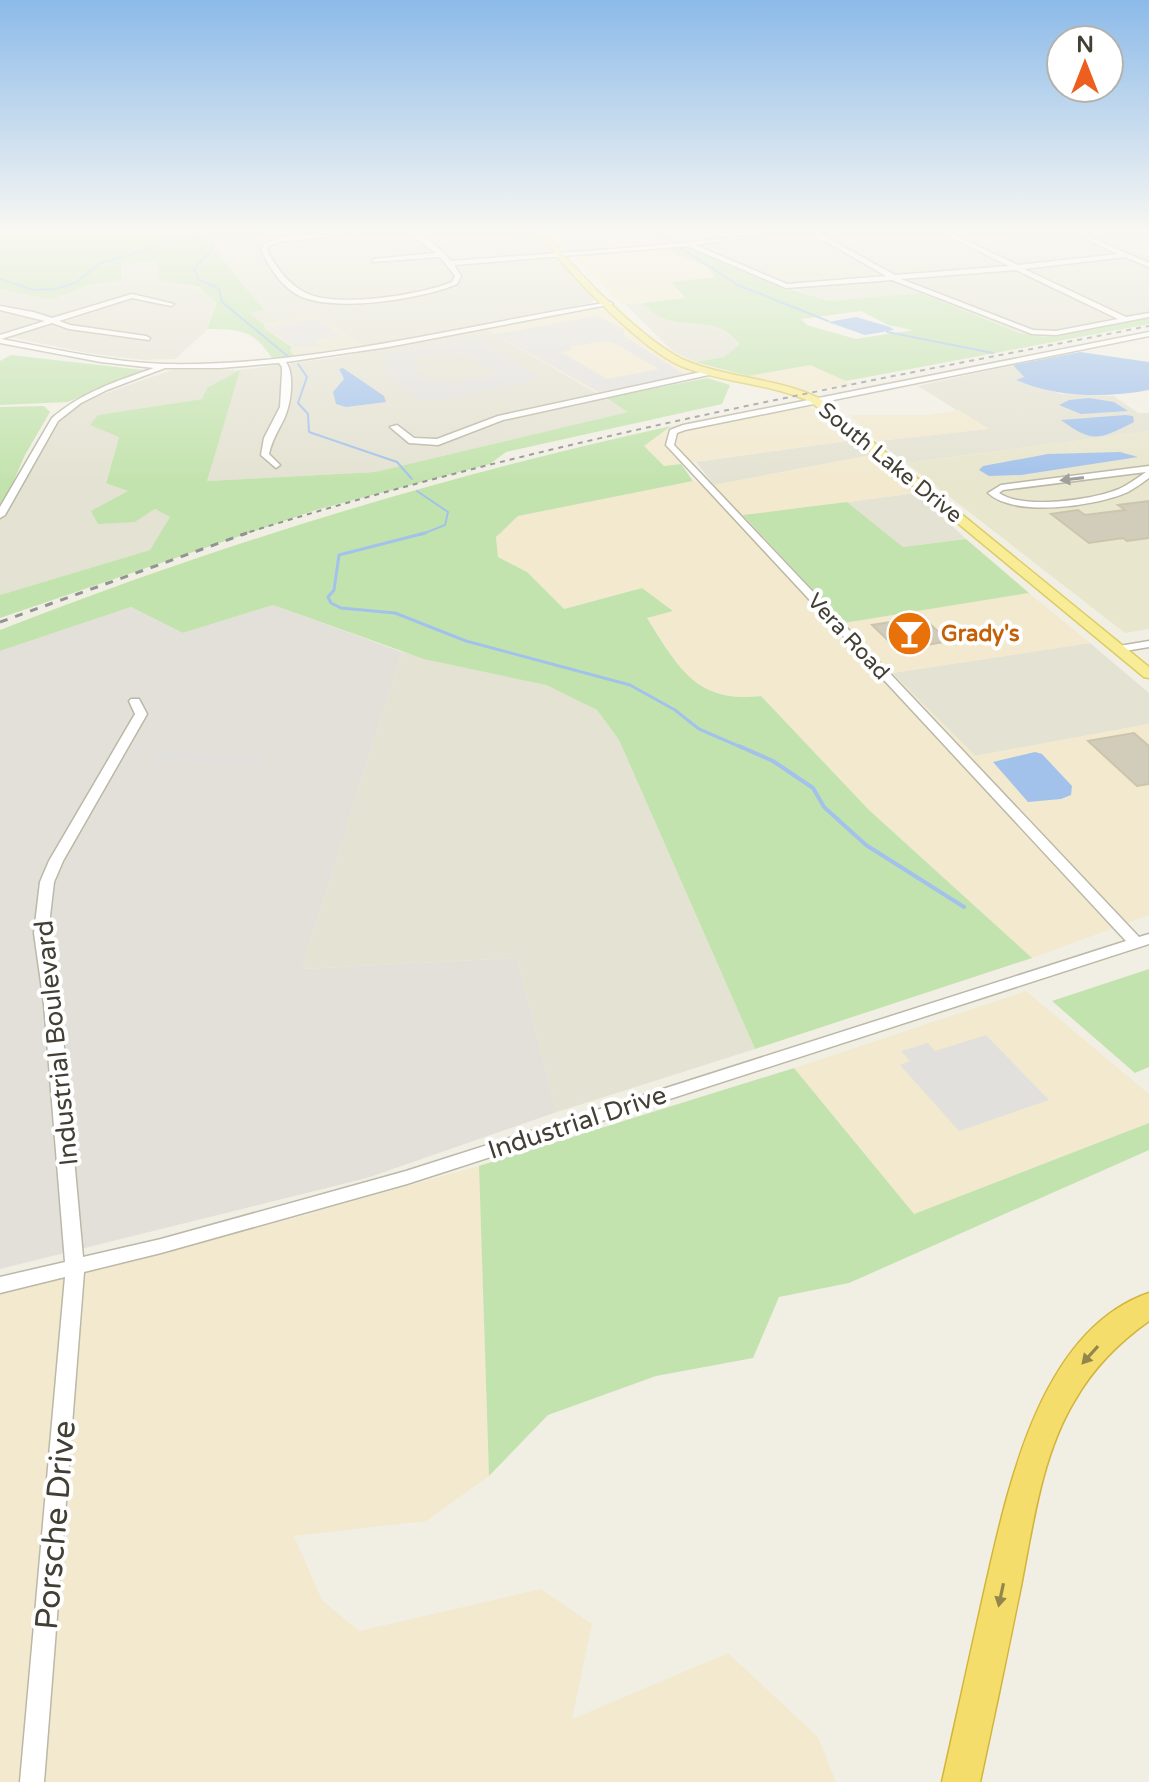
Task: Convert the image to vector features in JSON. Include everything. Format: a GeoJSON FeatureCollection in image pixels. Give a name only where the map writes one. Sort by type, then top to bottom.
{"type":"FeatureCollection","features":[{"type":"Feature","properties":{"kind":"highway"},"geometry":{"type":"LineString","coordinates":[[961,1782],[1027,1474],[1045,1424],[1062,1390],[1092,1352],[1114,1330],[1149,1305]]}},
{"type":"Feature","properties":{"kind":"main road","name":"South Lake Drive"},"geometry":{"type":"LineString","coordinates":[[622,315],[663,353],[710,372],[779,386],[815,400],[1149,674]]}},
{"type":"Feature","properties":{"kind":"street"},"geometry":{"type":"LineString","coordinates":[[36,315],[98,332],[146,338]]}},
{"type":"Feature","properties":{"kind":"street"},"geometry":{"type":"LineString","coordinates":[[0,339],[70,315]]}},
{"type":"Feature","properties":{"kind":"street"},"geometry":{"type":"LineString","coordinates":[[0,339],[98,360],[165,366],[282,362],[547,315]]}},
{"type":"Feature","properties":{"kind":"street"},"geometry":{"type":"LineString","coordinates":[[993,315],[1041,333],[1148,315]]}},
{"type":"Feature","properties":{"kind":"street"},"geometry":{"type":"LineString","coordinates":[[1116,315],[1126,320]]}},
{"type":"Feature","properties":{"kind":"street"},"geometry":{"type":"LineString","coordinates":[[815,400],[1149,334]]}},
{"type":"Feature","properties":{"kind":"street"},"geometry":{"type":"LineString","coordinates":[[276,465],[265,455],[268,433],[280,418],[287,384],[286,366],[282,362]]}},
{"type":"Feature","properties":{"kind":"street"},"geometry":{"type":"LineString","coordinates":[[0,515],[55,420],[63,412],[88,396],[165,366]]}},
{"type":"Feature","properties":{"kind":"street"},"geometry":{"type":"LineString","coordinates":[[394,427],[416,445],[444,440],[501,418],[710,372]]}},
{"type":"Feature","properties":{"kind":"street","name":"Vera Road"},"geometry":{"type":"LineString","coordinates":[[815,400],[677,429],[670,435],[670,445],[1143,942]]}},
{"type":"Feature","properties":{"kind":"street"},"geometry":{"type":"LineString","coordinates":[[1149,472],[1115,494],[1027,505],[1005,503],[993,493],[1001,488],[1149,472]]}},
{"type":"Feature","properties":{"kind":"street"},"geometry":{"type":"LineString","coordinates":[[1119,649],[1149,644]]}},
{"type":"Feature","properties":{"kind":"street","name":"Industrial Boulevard"},"geometry":{"type":"LineString","coordinates":[[75,1267],[54,1019],[41,933],[43,903],[56,861],[141,714],[135,701]]}},
{"type":"Feature","properties":{"kind":"street","name":"Industrial Drive"},"geometry":{"type":"LineString","coordinates":[[0,1285],[259,1220],[392,1181],[1143,942]]}},
{"type":"Feature","properties":{"kind":"street","name":"Porsche Drive"},"geometry":{"type":"LineString","coordinates":[[32,1782],[75,1267]]}},
{"type":"Feature","properties":{"kind":"shaded area"},"geometry":{"type":"Polygon","coordinates":[[[0,315],[212,315],[205,332],[175,359],[143,360],[88,353],[0,335],[0,315]]]}},
{"type":"Feature","properties":{"kind":"shaded area"},"geometry":{"type":"Polygon","coordinates":[[[251,315],[316,315],[264,324],[251,315]]]}},
{"type":"Feature","properties":{"kind":"shaded area"},"geometry":{"type":"Polygon","coordinates":[[[317,315],[527,315],[364,346],[317,315]]]}},
{"type":"Feature","properties":{"kind":"shaded area"},"geometry":{"type":"Polygon","coordinates":[[[317,315],[364,346],[296,357],[290,351],[292,346],[265,329],[264,324],[317,315]]]}},
{"type":"Feature","properties":{"kind":"shaded area"},"geometry":{"type":"Polygon","coordinates":[[[560,315],[615,315],[664,358],[703,373],[599,394],[486,329],[560,315]]]}},
{"type":"Feature","properties":{"kind":"shaded area"},"geometry":{"type":"Polygon","coordinates":[[[636,315],[665,315],[689,323],[707,323],[733,335],[740,344],[724,357],[695,362],[674,352],[636,315]]]}},
{"type":"Feature","properties":{"kind":"shaded area"},"geometry":{"type":"Polygon","coordinates":[[[975,315],[1149,315],[1045,337],[1019,333],[975,315]]]}},
{"type":"Feature","properties":{"kind":"shaded area"},"geometry":{"type":"Polygon","coordinates":[[[598,316],[624,329],[624,336],[685,375],[599,392],[495,334],[598,316]],[[612,342],[570,347],[572,350],[561,352],[607,379],[659,369],[612,342]]]}},
{"type":"Feature","properties":{"kind":"shaded area"},"geometry":{"type":"Polygon","coordinates":[[[318,319],[339,336],[314,340],[321,346],[297,347],[267,329],[318,319]]]}},
{"type":"Feature","properties":{"kind":"shaded area"},"geometry":{"type":"Polygon","coordinates":[[[486,329],[629,412],[375,472],[207,481],[239,370],[332,358],[486,329]]]}},
{"type":"Feature","properties":{"kind":"shaded area"},"geometry":{"type":"Polygon","coordinates":[[[476,339],[538,376],[537,380],[423,400],[387,375],[386,355],[438,343],[476,339]],[[445,352],[409,360],[419,366],[415,371],[430,381],[441,379],[450,384],[496,373],[466,354],[445,352]]]}},
{"type":"Feature","properties":{"kind":"shaded area"},"geometry":{"type":"Polygon","coordinates":[[[810,364],[852,384],[805,392],[748,376],[810,364]]]}},
{"type":"Feature","properties":{"kind":"shaded area"},"geometry":{"type":"Polygon","coordinates":[[[1013,365],[1025,378],[1018,381],[1062,394],[1114,396],[1138,413],[1149,413],[1149,431],[906,463],[878,441],[987,429],[918,386],[1013,365]]]}},
{"type":"Feature","properties":{"kind":"shaded area"},"geometry":{"type":"Polygon","coordinates":[[[172,370],[239,370],[202,399],[98,415],[91,425],[119,436],[106,482],[129,491],[92,511],[135,522],[155,509],[171,517],[150,550],[0,595],[0,519],[56,424],[67,411],[86,400],[172,370]]]}},
{"type":"Feature","properties":{"kind":"shaded area"},"geometry":{"type":"Polygon","coordinates":[[[801,400],[854,440],[664,466],[643,446],[671,426],[801,400]]]}},
{"type":"Feature","properties":{"kind":"shaded area"},"geometry":{"type":"Polygon","coordinates":[[[959,410],[989,429],[878,441],[849,415],[927,415],[959,410]]]}},
{"type":"Feature","properties":{"kind":"shaded area"},"geometry":{"type":"Polygon","coordinates":[[[1149,431],[1149,629],[1125,633],[906,463],[1149,431]]]}},
{"type":"Feature","properties":{"kind":"shaded area"},"geometry":{"type":"Polygon","coordinates":[[[854,440],[871,455],[714,485],[696,462],[854,440]]]}},
{"type":"Feature","properties":{"kind":"shaded area"},"geometry":{"type":"Polygon","coordinates":[[[871,455],[916,493],[744,516],[845,622],[1029,593],[1090,643],[892,673],[975,756],[1149,724],[1149,915],[1032,958],[869,810],[761,696],[743,698],[713,693],[682,672],[647,618],[672,610],[641,588],[564,609],[527,572],[498,557],[496,537],[517,516],[693,481],[714,485],[871,455]]]}},
{"type":"Feature","properties":{"kind":"shaded area"},"geometry":{"type":"Polygon","coordinates":[[[916,493],[966,539],[903,547],[847,502],[916,493]]]}},
{"type":"Feature","properties":{"kind":"shaded area"},"geometry":{"type":"Polygon","coordinates":[[[273,605],[402,652],[302,969],[517,958],[557,1112],[367,1178],[0,1269],[0,651],[131,607],[183,633],[273,605]]]}},
{"type":"Feature","properties":{"kind":"shaded area"},"geometry":{"type":"Polygon","coordinates":[[[1090,643],[1149,693],[1149,724],[975,756],[892,673],[1090,643]]]}},
{"type":"Feature","properties":{"kind":"shaded area"},"geometry":{"type":"Polygon","coordinates":[[[402,652],[546,685],[597,710],[619,740],[755,1049],[557,1112],[517,958],[302,969],[402,652]]]}},
{"type":"Feature","properties":{"kind":"shaded area"},"geometry":{"type":"Polygon","coordinates":[[[155,752],[261,757],[261,766],[150,760],[155,752]]]}},
{"type":"Feature","properties":{"kind":"shaded area"},"geometry":{"type":"Polygon","coordinates":[[[1026,991],[1149,1094],[1149,1123],[914,1214],[794,1068],[1026,991]]]}},
{"type":"Feature","properties":{"kind":"shaded area"},"geometry":{"type":"Polygon","coordinates":[[[986,1035],[1049,1100],[959,1131],[900,1065],[910,1061],[901,1051],[928,1043],[935,1051],[986,1035]]]}},
{"type":"Feature","properties":{"kind":"shaded area"},"geometry":{"type":"Polygon","coordinates":[[[479,1166],[489,1476],[426,1521],[294,1536],[322,1600],[359,1631],[541,1589],[592,1624],[572,1719],[728,1653],[818,1737],[836,1782],[0,1782],[0,1291],[297,1217],[479,1166]]]}},
{"type":"Feature","properties":{"kind":"green space"},"geometry":{"type":"Polygon","coordinates":[[[212,315],[252,315],[264,324],[265,329],[292,347],[290,351],[296,357],[272,358],[251,336],[207,329],[212,315]]]}},
{"type":"Feature","properties":{"kind":"green space"},"geometry":{"type":"Polygon","coordinates":[[[659,315],[830,315],[801,319],[807,325],[856,339],[913,330],[888,325],[869,315],[975,315],[1019,333],[1045,337],[1149,317],[1149,324],[846,381],[810,365],[748,376],[695,362],[724,357],[740,344],[724,330],[715,327],[665,319],[659,315]]]}},
{"type":"Feature","properties":{"kind":"green space"},"geometry":{"type":"Polygon","coordinates":[[[11,355],[143,370],[68,402],[0,405],[0,361],[11,355]]]}},
{"type":"Feature","properties":{"kind":"green space"},"geometry":{"type":"Polygon","coordinates":[[[240,370],[207,481],[375,472],[628,412],[606,398],[707,378],[730,385],[722,404],[506,452],[490,464],[316,510],[0,618],[0,595],[150,550],[170,517],[155,509],[135,522],[98,524],[91,511],[128,491],[106,483],[119,437],[90,425],[98,415],[202,399],[207,388],[240,370]]]}},
{"type":"Feature","properties":{"kind":"green space"},"geometry":{"type":"Polygon","coordinates":[[[44,406],[50,412],[25,455],[0,512],[0,407],[44,406]]]}},
{"type":"Feature","properties":{"kind":"green space"},"geometry":{"type":"Polygon","coordinates":[[[671,426],[644,446],[664,466],[681,464],[693,481],[518,516],[496,537],[498,557],[527,572],[564,609],[642,588],[673,611],[647,618],[691,678],[720,694],[761,696],[869,810],[1032,958],[755,1049],[619,740],[597,710],[546,685],[424,659],[273,605],[183,633],[131,607],[0,651],[0,630],[248,541],[500,467],[671,426]]]}},
{"type":"Feature","properties":{"kind":"green space"},"geometry":{"type":"Polygon","coordinates":[[[847,502],[903,547],[966,539],[1029,593],[843,623],[743,515],[847,502]]]}},
{"type":"Feature","properties":{"kind":"green space"},"geometry":{"type":"Polygon","coordinates":[[[1149,969],[1149,1067],[1135,1073],[1052,1001],[1149,969]]]}},
{"type":"Feature","properties":{"kind":"green space"},"geometry":{"type":"Polygon","coordinates":[[[794,1068],[914,1214],[1149,1123],[1149,1150],[849,1283],[779,1297],[753,1358],[656,1376],[548,1415],[489,1476],[479,1166],[794,1068]]]}},
{"type":"Feature","properties":{"kind":"water"},"geometry":{"type":"Polygon","coordinates":[[[856,317],[894,330],[865,335],[828,322],[856,317]]]}},
{"type":"Feature","properties":{"kind":"water"},"geometry":{"type":"Polygon","coordinates":[[[1080,352],[1149,362],[1149,390],[1082,395],[1048,390],[1016,380],[1024,377],[1013,365],[1080,352]]]}},
{"type":"Feature","properties":{"kind":"water"},"geometry":{"type":"Polygon","coordinates":[[[343,368],[384,396],[386,402],[346,407],[336,404],[333,392],[344,379],[339,369],[343,368]]]}},
{"type":"Feature","properties":{"kind":"water"},"geometry":{"type":"Polygon","coordinates":[[[1089,398],[1114,402],[1128,411],[1081,414],[1059,405],[1069,400],[1089,398]]]}},
{"type":"Feature","properties":{"kind":"water"},"geometry":{"type":"Polygon","coordinates":[[[1133,416],[1134,422],[1097,436],[1081,433],[1061,420],[1133,416]]]}},
{"type":"Feature","properties":{"kind":"water"},"geometry":{"type":"Polygon","coordinates":[[[1120,452],[1138,457],[1021,475],[989,476],[979,470],[983,466],[1048,454],[1120,452]]]}},
{"type":"Feature","properties":{"kind":"water"},"geometry":{"type":"Polygon","coordinates":[[[1035,752],[1042,754],[1072,786],[1071,795],[1028,802],[993,762],[1035,752]]]}},
{"type":"Feature","properties":{"kind":"building"},"geometry":{"type":"Polygon","coordinates":[[[1149,501],[1149,538],[1127,541],[1123,538],[1089,543],[1051,514],[1078,510],[1085,515],[1125,510],[1118,505],[1149,501]]]}},
{"type":"Feature","properties":{"kind":"building","name":"Grady's"},"geometry":{"type":"Polygon","coordinates":[[[922,617],[949,641],[898,650],[872,625],[922,617]]]}},
{"type":"Feature","properties":{"kind":"building"},"geometry":{"type":"Polygon","coordinates":[[[1134,733],[1149,746],[1149,784],[1137,786],[1088,741],[1134,733]]]}},
{"type":"Feature","properties":{"kind":"waterway"},"geometry":{"type":"LineString","coordinates":[[238,315],[290,358]]}},
{"type":"Feature","properties":{"kind":"waterway"},"geometry":{"type":"LineString","coordinates":[[813,315],[828,321]]}},
{"type":"Feature","properties":{"kind":"waterway"},"geometry":{"type":"LineString","coordinates":[[887,332],[993,353]]}},
{"type":"Feature","properties":{"kind":"waterway"},"geometry":{"type":"LineString","coordinates":[[298,364],[307,377],[298,403],[308,414],[309,432],[397,462],[412,479]]}},
{"type":"Feature","properties":{"kind":"waterway"},"geometry":{"type":"LineString","coordinates":[[417,491],[448,512],[445,525],[425,533]]}},
{"type":"Feature","properties":{"kind":"waterway"},"geometry":{"type":"LineString","coordinates":[[420,535],[425,533]]}},
{"type":"Feature","properties":{"kind":"waterway"},"geometry":{"type":"LineString","coordinates":[[425,533],[339,555],[334,590],[328,597],[331,603],[341,608],[395,613],[466,641],[630,685],[675,710],[699,729],[743,748]]}},
{"type":"Feature","properties":{"kind":"waterway"},"geometry":{"type":"LineString","coordinates":[[739,746],[773,761],[813,788],[824,807],[866,845],[964,907]]}},
{"type":"Feature","properties":{"kind":"railway"},"geometry":{"type":"LineString","coordinates":[[240,535],[352,501],[578,443],[1149,326]]}},
{"type":"Feature","properties":{"kind":"railway"},"geometry":{"type":"LineString","coordinates":[[0,622],[247,533]]}},
{"type":"Feature","properties":{"kind":"place","name":"Grady's"},"geometry":{"type":"Point","coordinates":[910,633]}}]}
